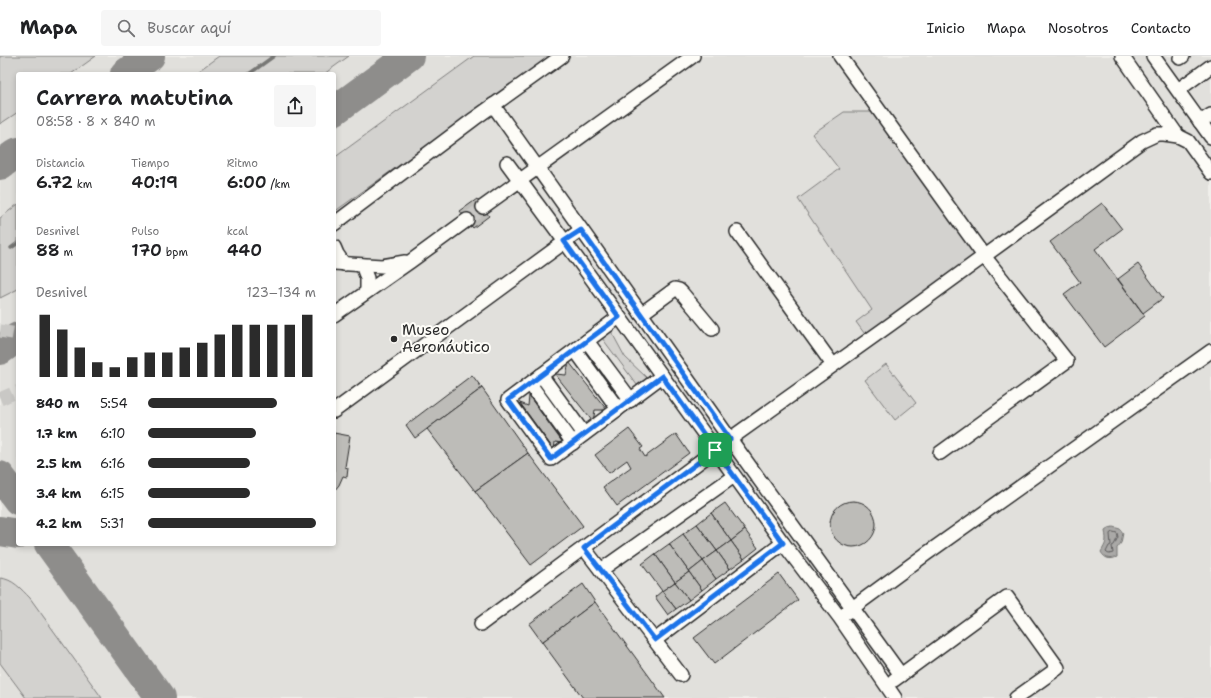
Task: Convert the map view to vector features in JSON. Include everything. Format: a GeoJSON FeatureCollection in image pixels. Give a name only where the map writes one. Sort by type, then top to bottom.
{"type":"FeatureCollection","features":[{"type":"Feature","properties":{"kind":"street"},"geometry":{"type":"LineString","coordinates":[[336,222],[493,105],[562,56]]}},
{"type":"Feature","properties":{"kind":"street"},"geometry":{"type":"LineString","coordinates":[[483,207],[538,169],[693,56]]}},
{"type":"Feature","properties":{"kind":"street"},"geometry":{"type":"LineString","coordinates":[[840,56],[984,256],[1067,361],[940,453]]}},
{"type":"Feature","properties":{"kind":"street"},"geometry":{"type":"LineString","coordinates":[[1122,56],[1178,136]]}},
{"type":"Feature","properties":{"kind":"street"},"geometry":{"type":"LineString","coordinates":[[1153,56],[1211,137]]}},
{"type":"Feature","properties":{"kind":"street"},"geometry":{"type":"LineString","coordinates":[[1178,90],[1211,66]]}},
{"type":"Feature","properties":{"kind":"street"},"geometry":{"type":"LineString","coordinates":[[493,105],[730,439],[901,675]]}},
{"type":"Feature","properties":{"kind":"street"},"geometry":{"type":"LineString","coordinates":[[1200,122],[1211,115]]}},
{"type":"Feature","properties":{"kind":"street"},"geometry":{"type":"LineString","coordinates":[[481,624],[730,439],[1142,141],[1157,134],[1178,136],[1188,141],[1211,173]]}},
{"type":"Feature","properties":{"kind":"street"},"geometry":{"type":"LineString","coordinates":[[507,163],[783,543],[840,618],[895,698]]}},
{"type":"Feature","properties":{"kind":"street"},"geometry":{"type":"LineString","coordinates":[[336,313],[467,220]]}},
{"type":"Feature","properties":{"kind":"street"},"geometry":{"type":"LineString","coordinates":[[336,410],[581,230]]}},
{"type":"Feature","properties":{"kind":"street"},"geometry":{"type":"LineString","coordinates":[[737,232],[833,365]]}},
{"type":"Feature","properties":{"kind":"street"},"geometry":{"type":"LineString","coordinates":[[336,252],[339,263],[382,266],[411,261]]}},
{"type":"Feature","properties":{"kind":"street"},"geometry":{"type":"LineString","coordinates":[[362,265],[367,278],[367,290]]}},
{"type":"Feature","properties":{"kind":"street"},"geometry":{"type":"LineString","coordinates":[[641,314],[675,289],[682,293],[712,328]]}},
{"type":"Feature","properties":{"kind":"street"},"geometry":{"type":"LineString","coordinates":[[619,317],[508,400],[551,459],[662,376]]}},
{"type":"Feature","properties":{"kind":"street"},"geometry":{"type":"LineString","coordinates":[[587,340],[631,400]]}},
{"type":"Feature","properties":{"kind":"street"},"geometry":{"type":"LineString","coordinates":[[575,350],[618,409]]}},
{"type":"Feature","properties":{"kind":"street"},"geometry":{"type":"LineString","coordinates":[[840,618],[926,554],[1209,356]]}},
{"type":"Feature","properties":{"kind":"street"},"geometry":{"type":"LineString","coordinates":[[541,375],[584,434]]}},
{"type":"Feature","properties":{"kind":"street"},"geometry":{"type":"LineString","coordinates":[[530,384],[573,443]]}},
{"type":"Feature","properties":{"kind":"street"},"geometry":{"type":"LineString","coordinates":[[601,570],[734,476]]}},
{"type":"Feature","properties":{"kind":"street"},"geometry":{"type":"LineString","coordinates":[[655,640],[783,543]]}},
{"type":"Feature","properties":{"kind":"street"},"geometry":{"type":"LineString","coordinates":[[584,548],[681,675]]}},
{"type":"Feature","properties":{"kind":"street"},"geometry":{"type":"LineString","coordinates":[[886,685],[1008,597],[1058,668],[1016,698]]}},
{"type":"Feature","properties":{"kind":"shaded area"},"geometry":{"type":"Polygon","coordinates":[[[0,56],[1211,56],[1211,698],[0,698],[0,56]]]}},
{"type":"Feature","properties":{"kind":"shaded area"},"geometry":{"type":"Polygon","coordinates":[[[0,56],[96,56],[74,72],[16,72],[16,113],[0,124],[0,56]]]}},
{"type":"Feature","properties":{"kind":"shaded area"},"geometry":{"type":"Polygon","coordinates":[[[219,56],[349,56],[327,72],[197,72],[219,56]]]}},
{"type":"Feature","properties":{"kind":"shaded area"},"geometry":{"type":"Polygon","coordinates":[[[474,56],[551,56],[336,211],[336,157],[474,56]]]}},
{"type":"Feature","properties":{"kind":"shaded area"},"geometry":{"type":"Polygon","coordinates":[[[844,112],[873,112],[976,255],[867,337],[856,322],[872,310],[798,199],[839,169],[812,134],[844,112]]]}},
{"type":"Feature","properties":{"kind":"shaded area"},"geometry":{"type":"Polygon","coordinates":[[[16,206],[16,290],[0,298],[0,218],[16,206]]]}},
{"type":"Feature","properties":{"kind":"shaded area"},"geometry":{"type":"Polygon","coordinates":[[[611,331],[625,357],[647,378],[637,385],[602,338],[611,331]]]}},
{"type":"Feature","properties":{"kind":"shaded area"},"geometry":{"type":"Polygon","coordinates":[[[886,364],[916,403],[895,420],[865,380],[886,364]]]}},
{"type":"Feature","properties":{"kind":"shaded area"},"geometry":{"type":"Polygon","coordinates":[[[0,578],[13,582],[30,598],[102,698],[26,698],[0,663],[0,578]]]}},
{"type":"Feature","properties":{"kind":"water"},"geometry":{"type":"Polygon","coordinates":[[[1113,527],[1120,529],[1123,533],[1121,543],[1117,548],[1117,557],[1110,559],[1104,556],[1101,552],[1106,542],[1105,531],[1113,527]]]}},
{"type":"Feature","properties":{"kind":"building"},"geometry":{"type":"Polygon","coordinates":[[[477,199],[489,216],[473,228],[460,211],[477,199]]]}},
{"type":"Feature","properties":{"kind":"building"},"geometry":{"type":"Polygon","coordinates":[[[1102,203],[1122,229],[1095,249],[1145,316],[1104,347],[1064,294],[1080,282],[1050,242],[1102,203]]]}},
{"type":"Feature","properties":{"kind":"building"},"geometry":{"type":"Polygon","coordinates":[[[1138,264],[1163,298],[1143,313],[1118,279],[1138,264]]]}},
{"type":"Feature","properties":{"kind":"building"},"geometry":{"type":"Polygon","coordinates":[[[569,362],[607,410],[595,410],[593,422],[555,374],[566,375],[569,362]]]}},
{"type":"Feature","properties":{"kind":"building"},"geometry":{"type":"Polygon","coordinates":[[[472,375],[482,388],[415,438],[406,425],[472,375]]]}},
{"type":"Feature","properties":{"kind":"building"},"geometry":{"type":"Polygon","coordinates":[[[482,388],[528,453],[475,491],[427,429],[482,388]]]}},
{"type":"Feature","properties":{"kind":"building"},"geometry":{"type":"Polygon","coordinates":[[[529,396],[563,443],[555,442],[554,450],[520,403],[528,406],[529,396]]]}},
{"type":"Feature","properties":{"kind":"building"},"geometry":{"type":"Polygon","coordinates":[[[629,429],[643,447],[640,449],[645,457],[676,434],[689,453],[617,506],[603,487],[631,467],[627,460],[609,473],[595,455],[629,429]]]}},
{"type":"Feature","properties":{"kind":"building"},"geometry":{"type":"Polygon","coordinates":[[[336,433],[350,436],[345,467],[348,468],[347,477],[343,476],[336,489],[336,433]]]}},
{"type":"Feature","properties":{"kind":"building"},"geometry":{"type":"Polygon","coordinates":[[[528,453],[583,526],[531,565],[475,491],[528,453]]]}},
{"type":"Feature","properties":{"kind":"building"},"geometry":{"type":"Polygon","coordinates":[[[849,501],[857,501],[866,505],[872,511],[876,524],[872,537],[866,543],[857,547],[849,547],[840,543],[834,537],[830,528],[830,520],[834,511],[840,505],[849,501]]]}},
{"type":"Feature","properties":{"kind":"building"},"geometry":{"type":"Polygon","coordinates":[[[725,503],[745,530],[731,541],[711,513],[725,503]]]}},
{"type":"Feature","properties":{"kind":"building"},"geometry":{"type":"Polygon","coordinates":[[[711,513],[731,541],[717,551],[697,524],[711,513]]]}},
{"type":"Feature","properties":{"kind":"building"},"geometry":{"type":"Polygon","coordinates":[[[697,524],[717,551],[703,561],[683,534],[697,524]]]}},
{"type":"Feature","properties":{"kind":"building"},"geometry":{"type":"Polygon","coordinates":[[[745,530],[758,548],[744,559],[731,541],[745,530]]]}},
{"type":"Feature","properties":{"kind":"building"},"geometry":{"type":"Polygon","coordinates":[[[683,534],[703,561],[689,572],[669,544],[683,534]]]}},
{"type":"Feature","properties":{"kind":"building"},"geometry":{"type":"Polygon","coordinates":[[[731,541],[744,559],[730,569],[717,551],[731,541]]]}},
{"type":"Feature","properties":{"kind":"building"},"geometry":{"type":"Polygon","coordinates":[[[669,544],[689,572],[675,582],[655,554],[669,544]]]}},
{"type":"Feature","properties":{"kind":"building"},"geometry":{"type":"Polygon","coordinates":[[[717,551],[730,569],[716,579],[703,561],[717,551]]]}},
{"type":"Feature","properties":{"kind":"building"},"geometry":{"type":"Polygon","coordinates":[[[655,554],[675,582],[662,591],[642,564],[655,554]]]}},
{"type":"Feature","properties":{"kind":"building"},"geometry":{"type":"Polygon","coordinates":[[[703,561],[716,579],[702,590],[689,572],[703,561]]]}},
{"type":"Feature","properties":{"kind":"building"},"geometry":{"type":"Polygon","coordinates":[[[689,572],[702,590],[689,600],[675,582],[689,572]]]}},
{"type":"Feature","properties":{"kind":"building"},"geometry":{"type":"Polygon","coordinates":[[[779,574],[798,600],[714,664],[694,638],[779,574]]]}},
{"type":"Feature","properties":{"kind":"building"},"geometry":{"type":"Polygon","coordinates":[[[675,582],[689,600],[676,609],[662,591],[675,582]]]}},
{"type":"Feature","properties":{"kind":"building"},"geometry":{"type":"Polygon","coordinates":[[[583,584],[595,602],[542,642],[529,624],[583,584]]]}},
{"type":"Feature","properties":{"kind":"building"},"geometry":{"type":"Polygon","coordinates":[[[662,591],[676,609],[668,615],[655,597],[662,591]]]}},
{"type":"Feature","properties":{"kind":"building"},"geometry":{"type":"Polygon","coordinates":[[[595,602],[665,698],[583,698],[542,642],[595,602]]]}},
{"type":"Feature","properties":{"kind":"waterway"},"geometry":{"type":"LineString","coordinates":[[252,72],[274,56]]}},
{"type":"Feature","properties":{"kind":"waterway"},"geometry":{"type":"LineString","coordinates":[[11,248],[16,244]]}},
{"type":"Feature","properties":{"kind":"taxiway"},"geometry":{"type":"LineString","coordinates":[[128,72],[150,56]]}},
{"type":"Feature","properties":{"kind":"taxiway"},"geometry":{"type":"LineString","coordinates":[[336,110],[409,56]]}},
{"type":"Feature","properties":{"kind":"taxiway"},"geometry":{"type":"LineString","coordinates":[[0,165],[16,153]]}},
{"type":"Feature","properties":{"kind":"taxiway"},"geometry":{"type":"LineString","coordinates":[[0,350],[16,338]]}},
{"type":"Feature","properties":{"kind":"taxiway"},"geometry":{"type":"LineString","coordinates":[[0,476],[16,497]]}},
{"type":"Feature","properties":{"kind":"taxiway"},"geometry":{"type":"LineString","coordinates":[[0,531],[16,534]]}},
{"type":"Feature","properties":{"kind":"taxiway"},"geometry":{"type":"LineString","coordinates":[[50,546],[160,698]]}},
{"type":"Feature","properties":{"kind":"tunnel"},"geometry":{"type":"LineString","coordinates":[[467,220],[483,207]]}},
{"type":"Feature","properties":{"kind":"tunnel"},"geometry":{"type":"LineString","coordinates":[[0,331],[16,334]]}},
{"type":"Feature","properties":{"kind":"tunnel"},"geometry":{"type":"LineString","coordinates":[[0,399],[16,392]]}},
{"type":"Feature","properties":{"kind":"place","name":"Museo Aeronáutico"},"geometry":{"type":"Point","coordinates":[394,339]}},
{"type":"Feature","properties":{"kind":"route"},"geometry":{"type":"LineString","coordinates":[[715,450],[584,548],[655,640],[783,543],[715,450],[730,439],[581,230],[564,241],[619,317],[508,400],[551,459],[662,376],[715,450]]}}]}
